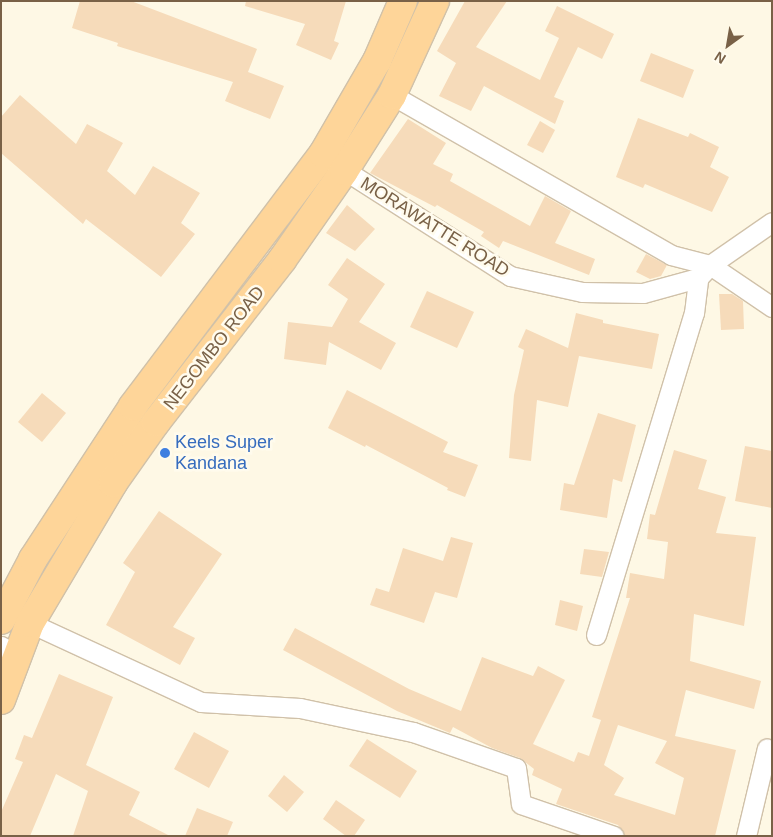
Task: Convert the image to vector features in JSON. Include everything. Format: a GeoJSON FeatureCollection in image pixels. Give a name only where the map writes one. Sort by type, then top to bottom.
{"type":"FeatureCollection","features":[{"type":"Feature","properties":{"kind":"highway","name":"NEGOMBO ROAD"},"geometry":{"type":"LineString","coordinates":[[1,620],[33,559],[133,406],[322,154],[378,61],[403,1]]}},
{"type":"Feature","properties":{"kind":"highway","name":"NEGOMBO ROAD"},"geometry":{"type":"LineString","coordinates":[[1,700],[9,651],[30,623],[113,483],[282,260],[344,172],[392,95],[435,1]]}},
{"type":"Feature","properties":{"kind":"street"},"geometry":{"type":"LineString","coordinates":[[392,95],[671,255],[772,307]]}},
{"type":"Feature","properties":{"kind":"street","name":"MORAWATTE ROAD"},"geometry":{"type":"LineString","coordinates":[[322,154],[344,172],[510,276],[582,292],[643,293],[704,271],[772,222]]}},
{"type":"Feature","properties":{"kind":"street"},"geometry":{"type":"LineString","coordinates":[[596,635],[694,313],[704,271]]}},
{"type":"Feature","properties":{"kind":"street"},"geometry":{"type":"LineString","coordinates":[[30,623],[201,702],[300,708],[413,732],[516,768],[521,804],[614,836]]}},
{"type":"Feature","properties":{"kind":"street"},"geometry":{"type":"LineString","coordinates":[[746,836],[770,745]]}},
{"type":"Feature","properties":{"kind":"building"},"geometry":{"type":"Polygon","coordinates":[[[80,1],[131,1],[257,49],[248,72],[284,86],[270,119],[225,101],[233,82],[117,46],[118,43],[72,28],[80,1]]]}},
{"type":"Feature","properties":{"kind":"building"},"geometry":{"type":"Polygon","coordinates":[[[246,1],[346,1],[334,41],[339,43],[331,60],[296,45],[305,24],[245,6],[246,1]]]}},
{"type":"Feature","properties":{"kind":"building"},"geometry":{"type":"Polygon","coordinates":[[[465,1],[507,1],[476,47],[540,80],[559,38],[545,31],[557,6],[614,34],[602,59],[578,47],[554,97],[564,101],[555,124],[484,86],[471,111],[439,96],[456,63],[437,51],[465,1]]]}},
{"type":"Feature","properties":{"kind":"building"},"geometry":{"type":"Polygon","coordinates":[[[651,53],[694,70],[683,98],[640,81],[651,53]]]}},
{"type":"Feature","properties":{"kind":"building"},"geometry":{"type":"Polygon","coordinates":[[[20,95],[76,144],[87,124],[123,143],[107,171],[135,195],[153,166],[200,193],[181,223],[195,234],[161,277],[86,219],[83,224],[1,153],[1,117],[20,95]]]}},
{"type":"Feature","properties":{"kind":"building"},"geometry":{"type":"Polygon","coordinates":[[[638,118],[688,137],[690,133],[719,147],[710,167],[729,177],[712,212],[645,184],[643,188],[616,177],[638,118]]]}},
{"type":"Feature","properties":{"kind":"building"},"geometry":{"type":"Polygon","coordinates":[[[408,119],[446,143],[433,164],[453,174],[450,181],[530,226],[545,196],[571,211],[555,243],[595,259],[589,275],[503,241],[499,248],[481,236],[484,232],[437,205],[435,207],[370,173],[408,119]]]}},
{"type":"Feature","properties":{"kind":"building"},"geometry":{"type":"Polygon","coordinates":[[[540,121],[555,130],[543,153],[527,145],[540,121]]]}},
{"type":"Feature","properties":{"kind":"building"},"geometry":{"type":"Polygon","coordinates":[[[347,205],[375,229],[355,251],[326,233],[347,205]]]}},
{"type":"Feature","properties":{"kind":"building"},"geometry":{"type":"Polygon","coordinates":[[[646,254],[667,265],[661,276],[650,279],[636,272],[646,254]]]}},
{"type":"Feature","properties":{"kind":"building"},"geometry":{"type":"Polygon","coordinates":[[[347,258],[385,284],[359,322],[396,343],[381,370],[329,342],[326,365],[284,359],[288,322],[332,327],[348,299],[328,285],[347,258]]]}},
{"type":"Feature","properties":{"kind":"building"},"geometry":{"type":"Polygon","coordinates":[[[427,291],[474,312],[457,348],[410,327],[427,291]]]}},
{"type":"Feature","properties":{"kind":"building"},"geometry":{"type":"Polygon","coordinates":[[[719,294],[732,294],[743,301],[744,329],[721,330],[719,294]]]}},
{"type":"Feature","properties":{"kind":"building"},"geometry":{"type":"Polygon","coordinates":[[[576,313],[603,320],[603,323],[659,334],[652,369],[579,356],[568,407],[537,400],[531,461],[509,458],[514,395],[524,350],[518,347],[526,329],[568,348],[576,313]]]}},
{"type":"Feature","properties":{"kind":"building"},"geometry":{"type":"Polygon","coordinates":[[[347,390],[448,442],[443,452],[478,465],[465,497],[447,490],[448,488],[366,445],[365,447],[328,428],[347,390]]]}},
{"type":"Feature","properties":{"kind":"building"},"geometry":{"type":"Polygon","coordinates":[[[42,393],[66,413],[42,442],[18,422],[42,393]]]}},
{"type":"Feature","properties":{"kind":"building"},"geometry":{"type":"Polygon","coordinates":[[[598,413],[636,425],[622,482],[613,479],[607,518],[560,510],[564,483],[574,485],[598,413]]]}},
{"type":"Feature","properties":{"kind":"building"},"geometry":{"type":"Polygon","coordinates":[[[745,446],[772,451],[772,508],[735,501],[745,446]]]}},
{"type":"Feature","properties":{"kind":"building"},"geometry":{"type":"Polygon","coordinates":[[[674,450],[707,460],[698,489],[726,497],[716,533],[756,537],[744,626],[694,614],[690,661],[761,681],[754,709],[686,690],[675,736],[736,750],[715,836],[625,835],[618,825],[556,804],[562,789],[532,775],[534,769],[520,758],[492,748],[453,727],[450,733],[397,711],[283,650],[295,628],[409,689],[461,711],[482,657],[533,676],[538,666],[565,680],[533,744],[574,762],[578,752],[589,756],[601,720],[592,717],[630,598],[626,598],[630,573],[664,579],[668,542],[647,539],[650,514],[655,515],[674,450]],[[618,725],[604,765],[624,778],[614,795],[675,815],[684,778],[655,763],[667,741],[618,725]]]}},
{"type":"Feature","properties":{"kind":"building"},"geometry":{"type":"Polygon","coordinates":[[[159,511],[222,554],[173,627],[195,638],[180,665],[106,625],[135,572],[123,563],[159,511]]]}},
{"type":"Feature","properties":{"kind":"building"},"geometry":{"type":"Polygon","coordinates":[[[451,537],[473,543],[457,598],[435,592],[424,623],[370,605],[376,588],[389,592],[403,548],[443,561],[451,537]]]}},
{"type":"Feature","properties":{"kind":"building"},"geometry":{"type":"Polygon","coordinates":[[[584,549],[609,552],[602,577],[580,574],[584,549]]]}},
{"type":"Feature","properties":{"kind":"building"},"geometry":{"type":"Polygon","coordinates":[[[560,600],[583,606],[577,631],[555,625],[560,600]]]}},
{"type":"Feature","properties":{"kind":"building"},"geometry":{"type":"Polygon","coordinates":[[[59,674],[113,697],[86,765],[140,792],[129,815],[170,836],[73,836],[88,791],[56,774],[30,836],[1,836],[1,812],[23,762],[15,759],[24,735],[32,738],[59,674]]]}},
{"type":"Feature","properties":{"kind":"building"},"geometry":{"type":"Polygon","coordinates":[[[194,732],[229,751],[209,788],[174,769],[194,732]]]}},
{"type":"Feature","properties":{"kind":"building"},"geometry":{"type":"Polygon","coordinates":[[[367,739],[417,771],[400,798],[349,766],[367,739]]]}},
{"type":"Feature","properties":{"kind":"building"},"geometry":{"type":"Polygon","coordinates":[[[284,775],[304,792],[287,812],[268,796],[284,775]]]}},
{"type":"Feature","properties":{"kind":"building"},"geometry":{"type":"Polygon","coordinates":[[[336,800],[365,820],[354,836],[346,836],[323,819],[336,800]]]}},
{"type":"Feature","properties":{"kind":"building"},"geometry":{"type":"Polygon","coordinates":[[[197,808],[233,822],[227,836],[185,836],[197,808]]]}},
{"type":"Feature","properties":{"kind":"place","name":"Keels Super Kandana"},"geometry":{"type":"Point","coordinates":[165,453]}}]}
